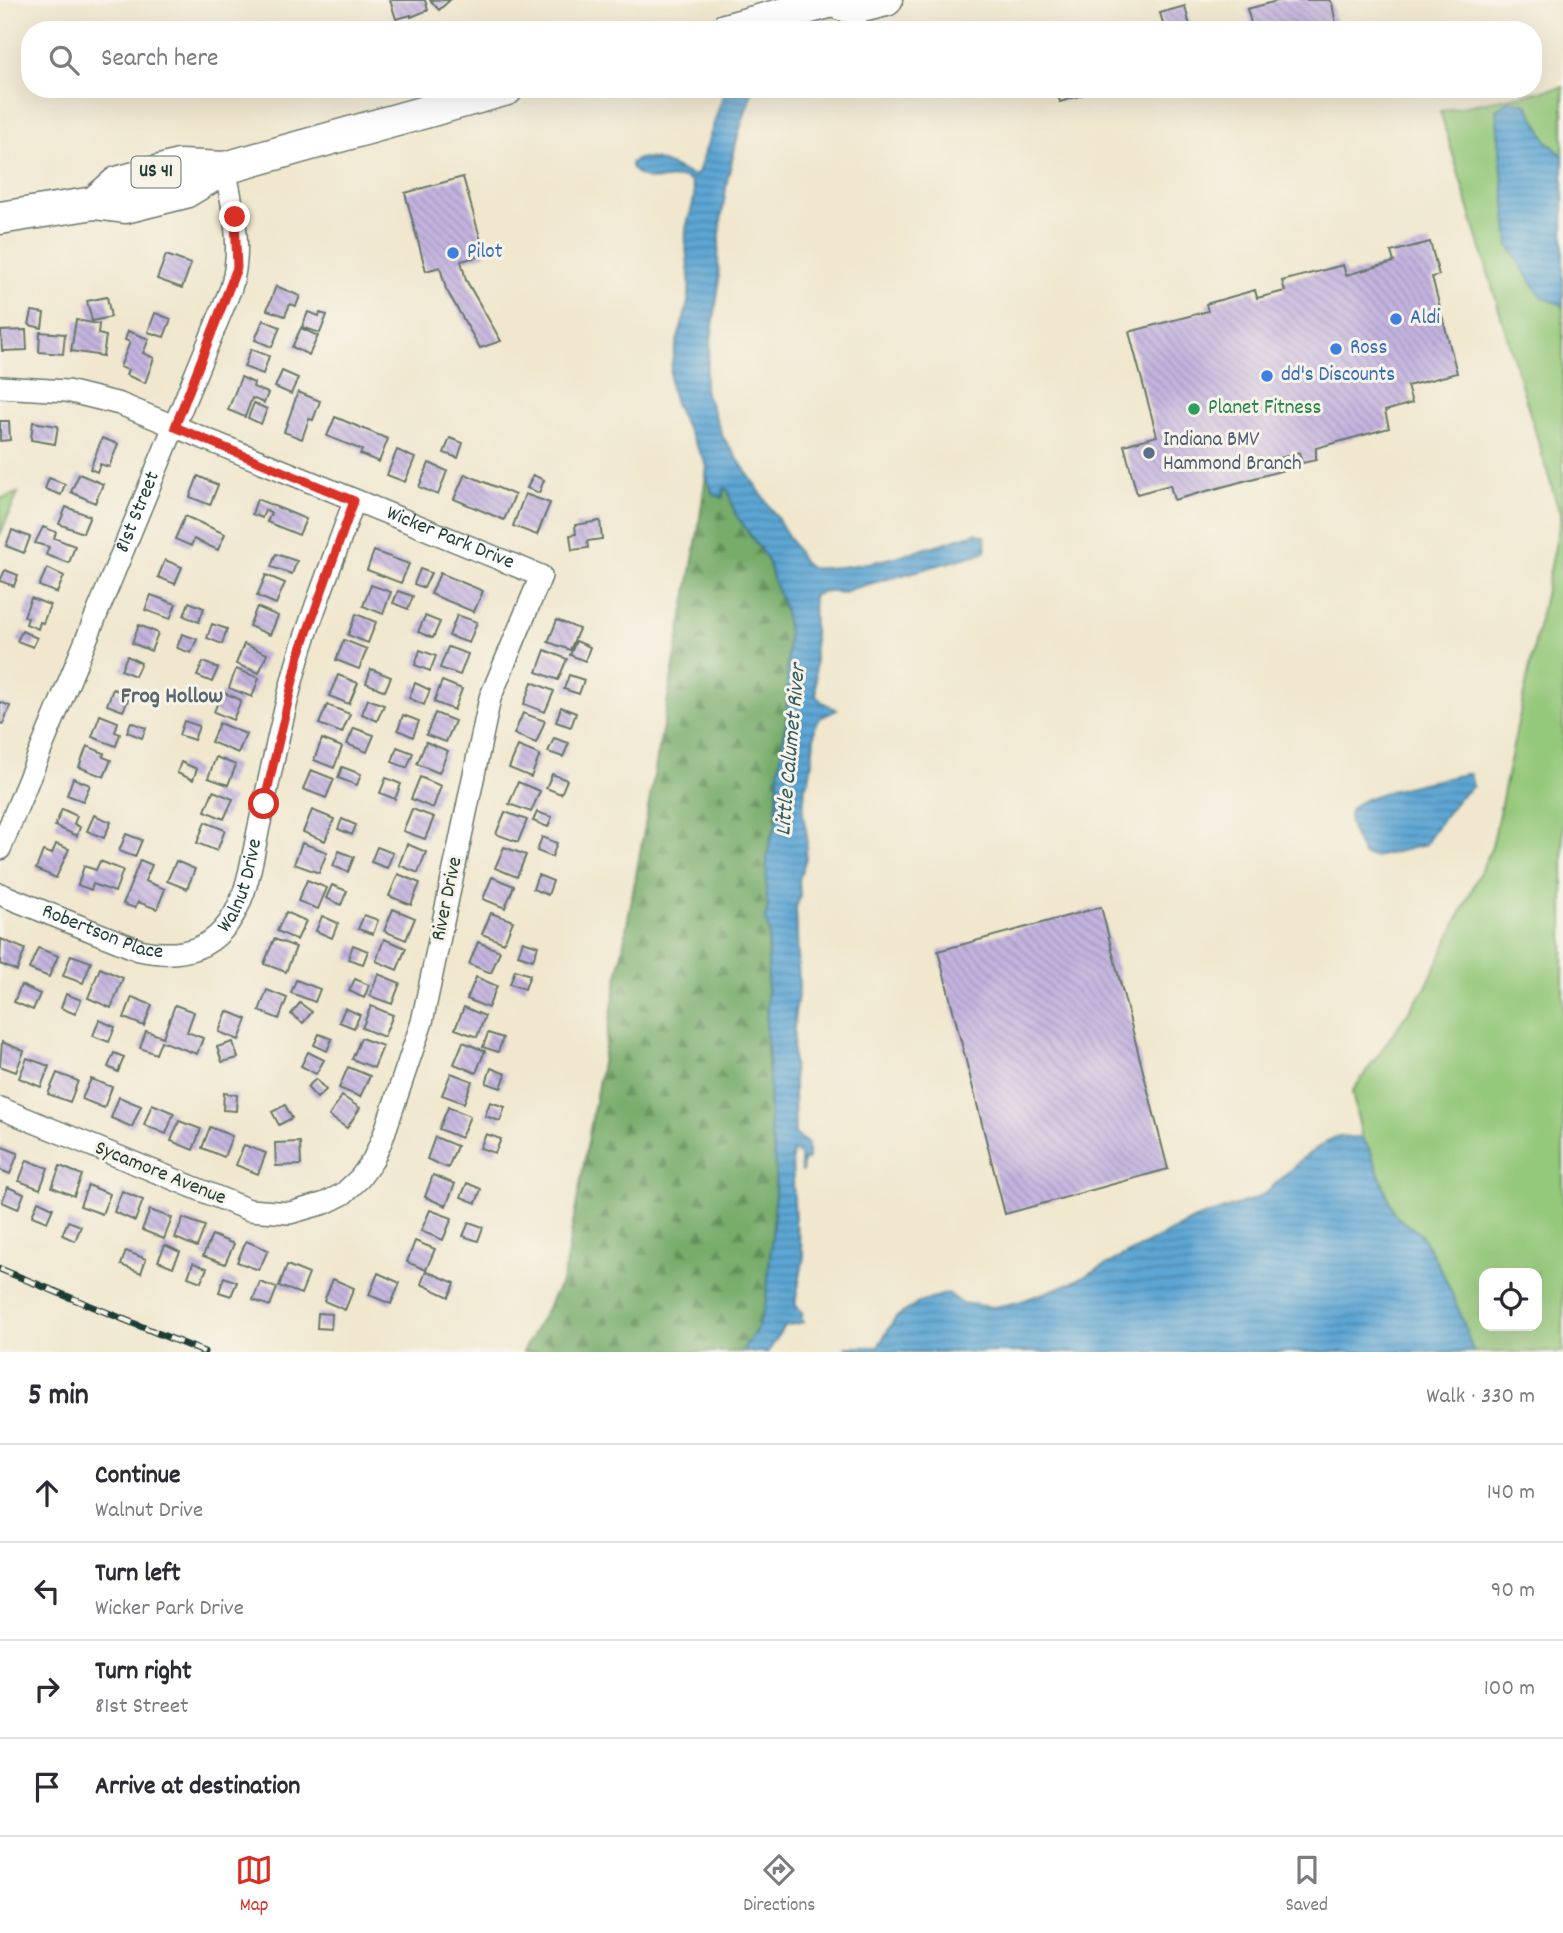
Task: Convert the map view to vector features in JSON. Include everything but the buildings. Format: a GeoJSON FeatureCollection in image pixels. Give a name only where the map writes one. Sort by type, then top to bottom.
{"type":"FeatureCollection","features":[{"type":"Feature","properties":{"kind":"highway"},"geometry":{"type":"LineString","coordinates":[[757,21],[833,0],[853,8],[886,0]]}},
{"type":"Feature","properties":{"kind":"highway","name":"US 41"},"geometry":{"type":"LineString","coordinates":[[0,218],[94,202],[117,183],[179,166],[225,168],[475,98]]}},
{"type":"Feature","properties":{"kind":"street","name":"81st Street"},"geometry":{"type":"LineString","coordinates":[[0,849],[175,427],[237,268],[236,224],[225,168]]}},
{"type":"Feature","properties":{"kind":"street","name":"Wicker Park Drive"},"geometry":{"type":"LineString","coordinates":[[0,387],[54,389],[120,404],[541,576]]}},
{"type":"Feature","properties":{"kind":"street","name":"Walnut Drive"},"geometry":{"type":"LineString","coordinates":[[209,943],[223,930],[241,897],[299,655],[354,501]]}},
{"type":"Feature","properties":{"kind":"street","name":"River Drive"},"geometry":{"type":"LineString","coordinates":[[325,1203],[343,1194],[360,1178],[373,1160],[383,1137],[422,1022],[490,698],[541,576]]}},
{"type":"Feature","properties":{"kind":"street","name":"Robertson Place"},"geometry":{"type":"LineString","coordinates":[[0,894],[139,950],[162,955],[186,952],[209,943]]}},
{"type":"Feature","properties":{"kind":"street","name":"Sycamore Avenue"},"geometry":{"type":"LineString","coordinates":[[0,1108],[248,1210],[290,1213],[325,1203]]}},
{"type":"Feature","properties":{"kind":"green space"},"geometry":{"type":"Polygon","coordinates":[[[1563,87],[1563,1352],[1473,1352],[1452,1293],[1438,1264],[1419,1234],[1394,1213],[1370,1150],[1362,1138],[1352,1092],[1426,987],[1492,847],[1561,518],[1440,111],[1507,98],[1542,98],[1542,91],[1563,87]]]}},
{"type":"Feature","properties":{"kind":"green space"},"geometry":{"type":"Polygon","coordinates":[[[706,475],[713,494],[723,497],[724,488],[728,490],[735,513],[768,561],[784,606],[788,632],[787,715],[778,773],[776,824],[770,840],[766,892],[768,909],[765,918],[769,931],[766,1035],[776,1171],[766,1301],[758,1327],[742,1352],[523,1352],[563,1279],[698,532],[706,475]]]}},
{"type":"Feature","properties":{"kind":"green space"},"geometry":{"type":"Polygon","coordinates":[[[18,493],[0,535],[0,499],[18,493]]]}},
{"type":"Feature","properties":{"kind":"water","name":"Little Calumet River"},"geometry":{"type":"Polygon","coordinates":[[[722,98],[750,98],[727,181],[718,257],[719,284],[704,388],[723,437],[803,561],[810,568],[851,566],[976,533],[985,536],[986,549],[983,553],[851,589],[845,593],[824,591],[813,596],[816,695],[837,710],[820,718],[815,727],[803,814],[807,835],[806,858],[799,880],[800,896],[796,908],[799,990],[793,1050],[795,1134],[808,1144],[808,1159],[803,1161],[802,1172],[800,1155],[793,1151],[792,1159],[795,1222],[804,1256],[795,1304],[803,1314],[801,1318],[804,1322],[785,1326],[768,1352],[742,1352],[758,1327],[766,1301],[774,1215],[776,1171],[770,1126],[769,1053],[766,1035],[769,931],[765,918],[768,909],[767,858],[776,824],[778,773],[787,715],[788,632],[784,606],[768,561],[735,513],[728,490],[724,488],[723,498],[713,494],[706,475],[707,466],[682,418],[671,389],[671,366],[689,295],[686,239],[694,189],[688,179],[647,179],[631,167],[631,163],[638,159],[654,159],[694,176],[698,173],[722,98]]]}},
{"type":"Feature","properties":{"kind":"water"},"geometry":{"type":"Polygon","coordinates":[[[1509,100],[1527,104],[1547,141],[1563,156],[1563,305],[1541,297],[1509,246],[1496,109],[1509,100]]]}},
{"type":"Feature","properties":{"kind":"water"},"geometry":{"type":"Polygon","coordinates":[[[1470,774],[1473,786],[1459,798],[1425,845],[1375,857],[1363,855],[1349,819],[1351,809],[1358,803],[1386,792],[1470,774]]]}},
{"type":"Feature","properties":{"kind":"water"},"geometry":{"type":"Polygon","coordinates":[[[1338,1136],[1362,1138],[1370,1150],[1394,1213],[1419,1234],[1438,1264],[1458,1308],[1473,1352],[852,1352],[846,1347],[878,1347],[895,1318],[920,1302],[948,1293],[961,1303],[994,1307],[1019,1302],[1071,1283],[1195,1219],[1257,1198],[1303,1158],[1338,1136]]]}},
{"type":"Feature","properties":{"kind":"railway"},"geometry":{"type":"LineString","coordinates":[[0,1269],[204,1352]]}},
{"type":"Feature","properties":{"kind":"place","name":"Pilot"},"geometry":{"type":"Point","coordinates":[453,253]}},
{"type":"Feature","properties":{"kind":"place","name":"Aldi"},"geometry":{"type":"Point","coordinates":[1396,319]}},
{"type":"Feature","properties":{"kind":"place","name":"Ross"},"geometry":{"type":"Point","coordinates":[1336,349]}},
{"type":"Feature","properties":{"kind":"place","name":"dd's Discounts"},"geometry":{"type":"Point","coordinates":[1267,376]}},
{"type":"Feature","properties":{"kind":"place","name":"Planet Fitness"},"geometry":{"type":"Point","coordinates":[1194,409]}},
{"type":"Feature","properties":{"kind":"place","name":"Indiana BMV Hammond Branch"},"geometry":{"type":"Point","coordinates":[1149,453]}},
{"type":"Feature","properties":{"kind":"district","name":"Frog Hollow"},"geometry":{"type":"Point","coordinates":[172,697]}},
{"type":"Feature","properties":{"kind":"route"},"geometry":{"type":"LineString","coordinates":[[235,217],[238,249],[232,288],[175,427],[354,501],[299,655],[264,804]]}}]}
